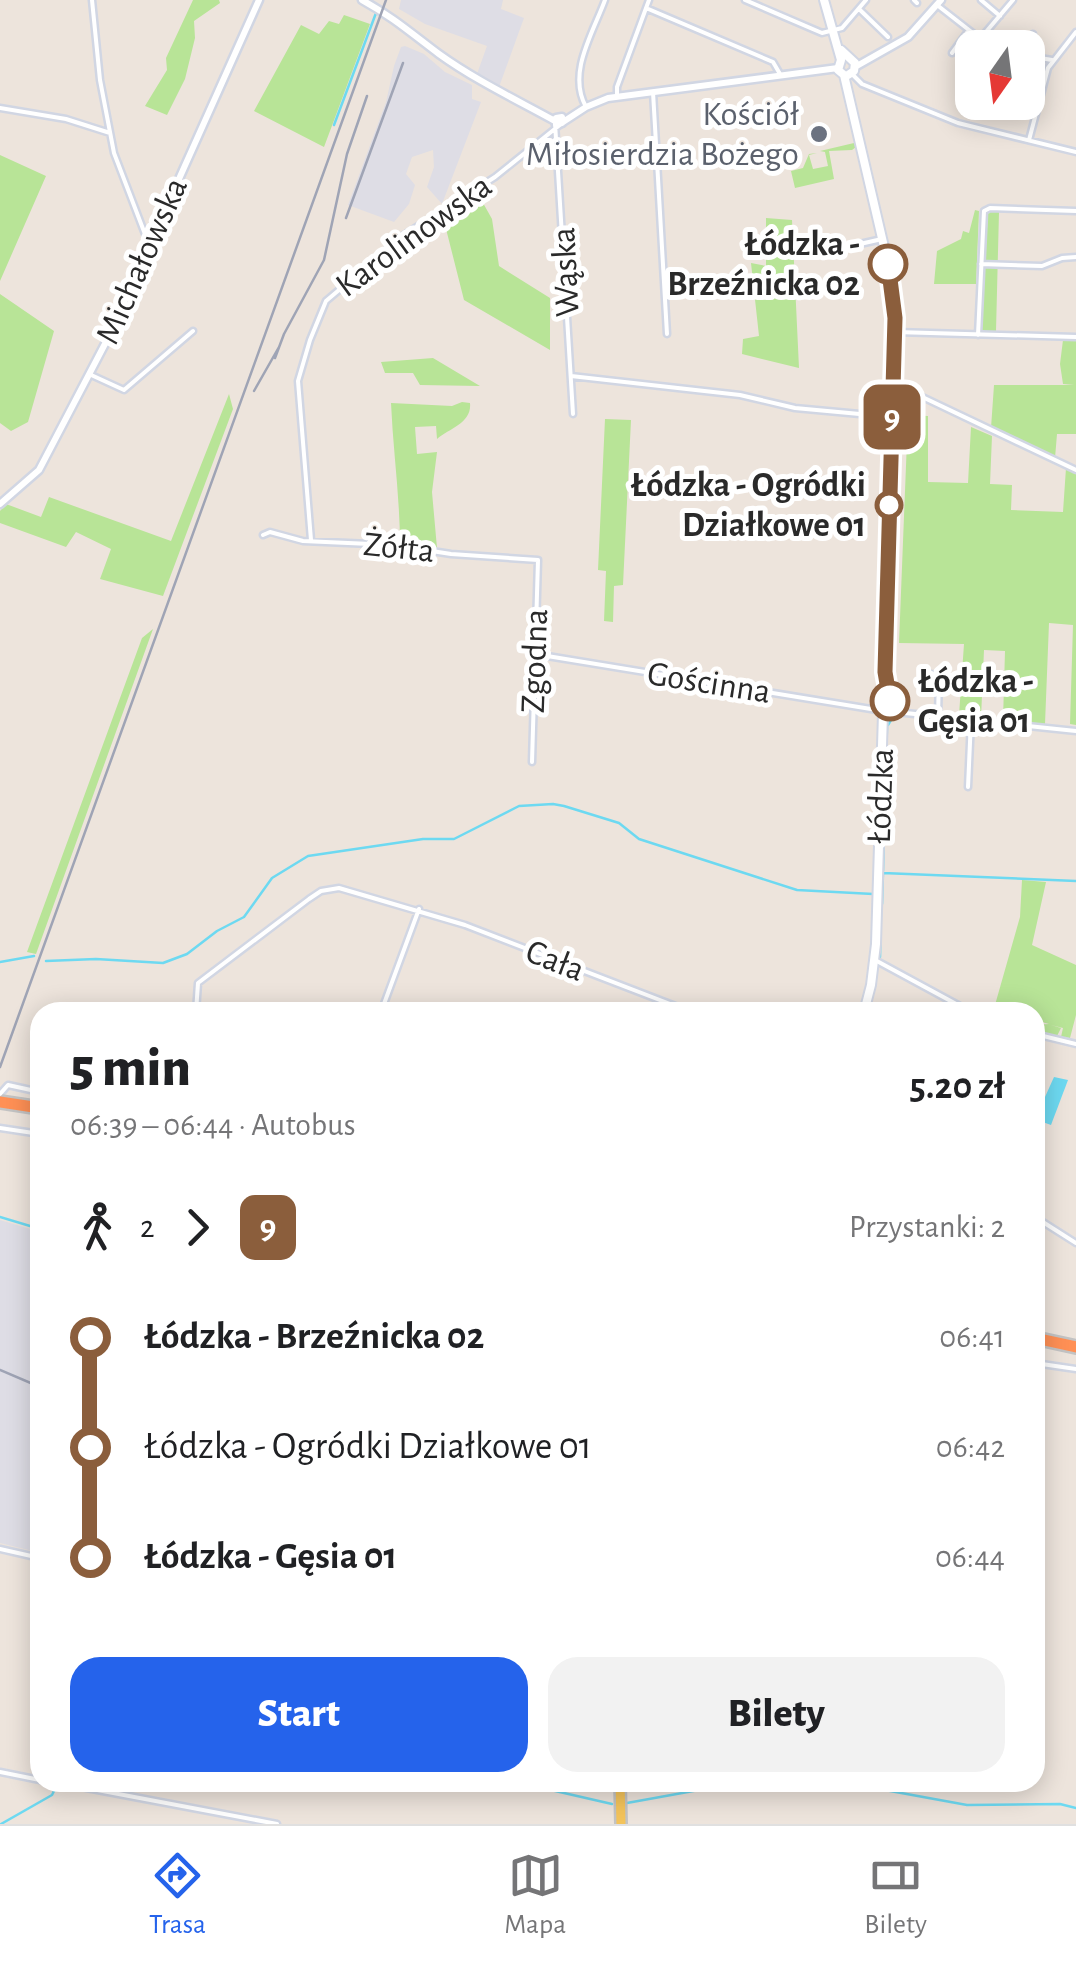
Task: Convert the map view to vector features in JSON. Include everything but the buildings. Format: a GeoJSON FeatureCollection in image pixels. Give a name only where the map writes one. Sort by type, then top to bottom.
{"type":"FeatureCollection","features":[{"type":"Feature","properties":{"kind":"highway"},"geometry":{"type":"LineString","coordinates":[[0,1104],[30,1109]]}},
{"type":"Feature","properties":{"kind":"highway"},"geometry":{"type":"LineString","coordinates":[[1045,1343],[1076,1350]]}},
{"type":"Feature","properties":{"kind":"main road","name":"Łódzka"},"geometry":{"type":"LineString","coordinates":[[824,0],[847,67],[850,104],[892,281],[895,332],[878,895],[875,960],[866,1002]]}},
{"type":"Feature","properties":{"kind":"main road"},"geometry":{"type":"LineString","coordinates":[[620,1792],[621,1824]]}},
{"type":"Feature","properties":{"kind":"street"},"geometry":{"type":"LineString","coordinates":[[92,0],[110,133],[125,188],[150,246]]}},
{"type":"Feature","properties":{"kind":"street","name":"Michałowska"},"geometry":{"type":"LineString","coordinates":[[1,501],[39,470],[89,374],[259,0]]}},
{"type":"Feature","properties":{"kind":"street"},"geometry":{"type":"LineString","coordinates":[[362,0],[397,19],[444,57],[530,110],[559,121]]}},
{"type":"Feature","properties":{"kind":"street"},"geometry":{"type":"LineString","coordinates":[[586,107],[578,91],[578,74],[605,0]]}},
{"type":"Feature","properties":{"kind":"street"},"geometry":{"type":"LineString","coordinates":[[617,96],[616,88],[649,0]]}},
{"type":"Feature","properties":{"kind":"street"},"geometry":{"type":"LineString","coordinates":[[745,0],[833,35],[866,0]]}},
{"type":"Feature","properties":{"kind":"street"},"geometry":{"type":"LineString","coordinates":[[981,0],[1000,16]]}},
{"type":"Feature","properties":{"kind":"street"},"geometry":{"type":"LineString","coordinates":[[988,30],[1013,0]]}},
{"type":"Feature","properties":{"kind":"street"},"geometry":{"type":"LineString","coordinates":[[554,132],[559,121],[617,96],[847,67],[908,37],[939,3],[969,30]]}},
{"type":"Feature","properties":{"kind":"street"},"geometry":{"type":"LineString","coordinates":[[646,8],[772,62],[780,74]]}},
{"type":"Feature","properties":{"kind":"street"},"geometry":{"type":"LineString","coordinates":[[858,9],[888,37]]}},
{"type":"Feature","properties":{"kind":"street"},"geometry":{"type":"LineString","coordinates":[[1029,141],[1052,60],[1076,32]]}},
{"type":"Feature","properties":{"kind":"street"},"geometry":{"type":"LineString","coordinates":[[952,52],[955,48]]}},
{"type":"Feature","properties":{"kind":"street"},"geometry":{"type":"LineString","coordinates":[[1045,59],[1052,60]]}},
{"type":"Feature","properties":{"kind":"street"},"geometry":{"type":"LineString","coordinates":[[847,67],[862,84],[952,121],[1076,152]]}},
{"type":"Feature","properties":{"kind":"street"},"geometry":{"type":"LineString","coordinates":[[653,92],[667,334]]}},
{"type":"Feature","properties":{"kind":"street"},"geometry":{"type":"LineString","coordinates":[[0,108],[66,119],[110,133]]}},
{"type":"Feature","properties":{"kind":"street","name":"Wąska"},"geometry":{"type":"LineString","coordinates":[[554,132],[558,138],[573,414]]}},
{"type":"Feature","properties":{"kind":"street","name":"Karolinowska"},"geometry":{"type":"LineString","coordinates":[[310,540],[298,381],[326,301],[404,236],[496,177],[554,132]]}},
{"type":"Feature","properties":{"kind":"street"},"geometry":{"type":"LineString","coordinates":[[978,335],[982,215],[986,210],[1076,210]]}},
{"type":"Feature","properties":{"kind":"street"},"geometry":{"type":"LineString","coordinates":[[816,254],[882,239]]}},
{"type":"Feature","properties":{"kind":"street"},"geometry":{"type":"LineString","coordinates":[[981,264],[1042,266],[1076,257]]}},
{"type":"Feature","properties":{"kind":"street"},"geometry":{"type":"LineString","coordinates":[[89,374],[124,390],[193,331]]}},
{"type":"Feature","properties":{"kind":"street"},"geometry":{"type":"LineString","coordinates":[[895,332],[1076,336]]}},
{"type":"Feature","properties":{"kind":"street"},"geometry":{"type":"LineString","coordinates":[[571,376],[740,395],[795,408],[892,418]]}},
{"type":"Feature","properties":{"kind":"street"},"geometry":{"type":"LineString","coordinates":[[894,384],[1076,470]]}},
{"type":"Feature","properties":{"kind":"street","name":"Żółta"},"geometry":{"type":"LineString","coordinates":[[263,535],[270,532],[298,540],[538,560]]}},
{"type":"Feature","properties":{"kind":"street","name":"Zgodna"},"geometry":{"type":"LineString","coordinates":[[532,762],[538,560]]}},
{"type":"Feature","properties":{"kind":"street","name":"Gościnna"},"geometry":{"type":"LineString","coordinates":[[535,654],[885,711],[1076,731]]}},
{"type":"Feature","properties":{"kind":"street"},"geometry":{"type":"LineString","coordinates":[[930,674],[939,675],[938,717]]}},
{"type":"Feature","properties":{"kind":"street"},"geometry":{"type":"LineString","coordinates":[[968,786],[971,720]]}},
{"type":"Feature","properties":{"kind":"street","name":"Cała"},"geometry":{"type":"LineString","coordinates":[[197,1002],[198,983],[309,899],[330,888],[419,910],[665,1002]]}},
{"type":"Feature","properties":{"kind":"street"},"geometry":{"type":"LineString","coordinates":[[384,1002],[419,910]]}},
{"type":"Feature","properties":{"kind":"street"},"geometry":{"type":"LineString","coordinates":[[875,960],[953,1002]]}},
{"type":"Feature","properties":{"kind":"street"},"geometry":{"type":"LineString","coordinates":[[1045,1036],[1076,1044]]}},
{"type":"Feature","properties":{"kind":"street"},"geometry":{"type":"LineString","coordinates":[[0,1094],[10,1085],[30,1090]]}},
{"type":"Feature","properties":{"kind":"street"},"geometry":{"type":"LineString","coordinates":[[0,1128],[30,1132]]}},
{"type":"Feature","properties":{"kind":"street"},"geometry":{"type":"LineString","coordinates":[[1045,1223],[1076,1243]]}},
{"type":"Feature","properties":{"kind":"street"},"geometry":{"type":"LineString","coordinates":[[1045,1365],[1076,1370]]}},
{"type":"Feature","properties":{"kind":"street"},"geometry":{"type":"LineString","coordinates":[[0,1549],[30,1556]]}},
{"type":"Feature","properties":{"kind":"street"},"geometry":{"type":"LineString","coordinates":[[0,1772],[30,1778]]}},
{"type":"Feature","properties":{"kind":"street"},"geometry":{"type":"LineString","coordinates":[[108,1792],[277,1824]]}},
{"type":"Feature","properties":{"kind":"shaded area"},"geometry":{"type":"Polygon","coordinates":[[[401,0],[503,0],[501,9],[524,18],[499,87],[477,74],[487,46],[425,24],[399,9],[401,0]]]}},
{"type":"Feature","properties":{"kind":"shaded area"},"geometry":{"type":"Polygon","coordinates":[[[401,47],[472,85],[472,99],[481,102],[442,204],[427,187],[434,167],[433,150],[412,157],[406,174],[415,185],[409,204],[394,222],[348,205],[386,102],[394,66],[401,47]]]}},
{"type":"Feature","properties":{"kind":"shaded area"},"geometry":{"type":"Polygon","coordinates":[[[0,1220],[30,1229],[30,1550],[0,1543],[0,1220]]]}},
{"type":"Feature","properties":{"kind":"green space"},"geometry":{"type":"Polygon","coordinates":[[[193,0],[220,3],[194,21],[195,38],[185,79],[167,115],[145,106],[167,70],[166,58],[193,0]]]}},
{"type":"Feature","properties":{"kind":"green space"},"geometry":{"type":"Polygon","coordinates":[[[344,15],[370,24],[324,147],[254,111],[301,25],[319,34],[329,21],[339,24],[344,15]]]}},
{"type":"Feature","properties":{"kind":"green space"},"geometry":{"type":"Polygon","coordinates":[[[854,143],[856,147],[852,150],[829,151],[834,179],[795,188],[791,171],[803,168],[809,154],[817,153],[809,155],[813,169],[828,166],[825,152],[820,151],[854,143]]]}},
{"type":"Feature","properties":{"kind":"green space"},"geometry":{"type":"Polygon","coordinates":[[[0,155],[46,176],[0,281],[0,155]]]}},
{"type":"Feature","properties":{"kind":"green space"},"geometry":{"type":"Polygon","coordinates":[[[478,194],[492,219],[499,266],[550,298],[550,350],[464,300],[442,213],[478,194]]]}},
{"type":"Feature","properties":{"kind":"green space"},"geometry":{"type":"Polygon","coordinates":[[[975,210],[979,211],[976,284],[934,284],[937,251],[961,239],[963,231],[969,233],[975,210]]]}},
{"type":"Feature","properties":{"kind":"green space"},"geometry":{"type":"Polygon","coordinates":[[[988,212],[999,212],[996,331],[981,331],[988,212]]]}},
{"type":"Feature","properties":{"kind":"green space"},"geometry":{"type":"Polygon","coordinates":[[[766,218],[792,220],[799,368],[742,354],[743,339],[759,336],[751,263],[766,266],[766,218]]]}},
{"type":"Feature","properties":{"kind":"green space"},"geometry":{"type":"Polygon","coordinates":[[[0,294],[54,331],[28,422],[11,431],[0,423],[0,294]]]}},
{"type":"Feature","properties":{"kind":"green space"},"geometry":{"type":"Polygon","coordinates":[[[1076,339],[1076,434],[1057,434],[1055,458],[991,428],[994,385],[1074,385],[1063,384],[1060,364],[1063,340],[1076,339]]]}},
{"type":"Feature","properties":{"kind":"green space"},"geometry":{"type":"Polygon","coordinates":[[[433,358],[480,386],[420,385],[413,373],[385,373],[381,362],[433,358]]]}},
{"type":"Feature","properties":{"kind":"green space"},"geometry":{"type":"Polygon","coordinates":[[[229,394],[233,409],[163,596],[100,579],[111,549],[76,532],[66,547],[0,523],[0,511],[6,504],[41,517],[49,497],[171,541],[229,394]]]}},
{"type":"Feature","properties":{"kind":"green space"},"geometry":{"type":"Polygon","coordinates":[[[391,403],[452,406],[470,403],[468,416],[437,439],[436,426],[415,427],[417,454],[437,452],[432,492],[437,548],[400,545],[391,403]]]}},
{"type":"Feature","properties":{"kind":"green space"},"geometry":{"type":"Polygon","coordinates":[[[908,415],[928,416],[928,482],[968,483],[971,427],[992,436],[990,484],[1012,485],[1011,510],[1063,512],[1066,468],[1076,472],[1076,725],[1070,724],[1073,625],[1049,623],[1045,724],[1003,720],[1005,651],[984,650],[981,718],[959,715],[964,644],[899,643],[908,415]]]}},
{"type":"Feature","properties":{"kind":"green space"},"geometry":{"type":"Polygon","coordinates":[[[605,419],[631,420],[623,585],[614,586],[613,622],[604,621],[606,571],[598,570],[605,419]]]}},
{"type":"Feature","properties":{"kind":"green space"},"geometry":{"type":"Polygon","coordinates":[[[153,629],[36,954],[27,952],[142,638],[153,629]]]}},
{"type":"Feature","properties":{"kind":"green space"},"geometry":{"type":"Polygon","coordinates":[[[1022,880],[1046,882],[1032,945],[1076,965],[1076,1015],[1070,1038],[1061,1037],[1063,1028],[1051,1025],[1061,1028],[1057,1036],[1045,1034],[1045,1024],[1049,1024],[1045,1023],[1045,1002],[996,1002],[1020,917],[1022,880]]]}},
{"type":"Feature","properties":{"kind":"water"},"geometry":{"type":"Polygon","coordinates":[[[1054,1077],[1068,1080],[1051,1125],[1045,1123],[1045,1097],[1054,1077]]]}},
{"type":"Feature","properties":{"kind":"waterway"},"geometry":{"type":"LineString","coordinates":[[334,125],[376,13]]}},
{"type":"Feature","properties":{"kind":"waterway"},"geometry":{"type":"LineString","coordinates":[[892,556],[893,527]]}},
{"type":"Feature","properties":{"kind":"waterway"},"geometry":{"type":"LineString","coordinates":[[890,636],[892,561]]}},
{"type":"Feature","properties":{"kind":"waterway"},"geometry":{"type":"LineString","coordinates":[[889,675],[890,642]]}},
{"type":"Feature","properties":{"kind":"waterway"},"geometry":{"type":"LineString","coordinates":[[895,693],[895,709]]}},
{"type":"Feature","properties":{"kind":"waterway"},"geometry":{"type":"LineString","coordinates":[[888,725],[894,715]]}},
{"type":"Feature","properties":{"kind":"waterway"},"geometry":{"type":"LineString","coordinates":[[883,871],[887,727]]}},
{"type":"Feature","properties":{"kind":"waterway"},"geometry":{"type":"LineString","coordinates":[[46,961],[163,963],[187,954],[244,917],[272,878],[308,856],[423,839],[454,839],[519,806],[564,806],[619,823],[639,839],[797,890],[873,894]]}},
{"type":"Feature","properties":{"kind":"waterway"},"geometry":{"type":"LineString","coordinates":[[882,904],[883,873],[1076,881]]}},
{"type":"Feature","properties":{"kind":"waterway"},"geometry":{"type":"LineString","coordinates":[[880,957],[881,909]]}},
{"type":"Feature","properties":{"kind":"waterway"},"geometry":{"type":"LineString","coordinates":[[0,962],[34,956]]}},
{"type":"Feature","properties":{"kind":"waterway"},"geometry":{"type":"LineString","coordinates":[[0,1217],[30,1226]]}},
{"type":"Feature","properties":{"kind":"waterway"},"geometry":{"type":"LineString","coordinates":[[1,1824],[54,1792]]}},
{"type":"Feature","properties":{"kind":"waterway"},"geometry":{"type":"LineString","coordinates":[[560,1792],[612,1804]]}},
{"type":"Feature","properties":{"kind":"waterway"},"geometry":{"type":"LineString","coordinates":[[627,1803],[688,1792]]}},
{"type":"Feature","properties":{"kind":"waterway"},"geometry":{"type":"LineString","coordinates":[[896,1792],[967,1805],[1060,1804],[1076,1808]]}},
{"type":"Feature","properties":{"kind":"railway"},"geometry":{"type":"LineString","coordinates":[[0,1067],[386,0]]}},
{"type":"Feature","properties":{"kind":"railway"},"geometry":{"type":"LineString","coordinates":[[346,218],[403,63]]}},
{"type":"Feature","properties":{"kind":"railway"},"geometry":{"type":"LineString","coordinates":[[275,358],[324,260],[347,154],[367,96]]}},
{"type":"Feature","properties":{"kind":"railway"},"geometry":{"type":"LineString","coordinates":[[254,391],[279,347]]}},
{"type":"Feature","properties":{"kind":"railway"},"geometry":{"type":"LineString","coordinates":[[0,1370],[30,1383]]}},
{"type":"Feature","properties":{"kind":"bus line","name":"9"},"geometry":{"type":"LineString","coordinates":[[888,264],[895,318],[885,672],[890,701]]}},
{"type":"Feature","properties":{"kind":"place","name":"Kościół Miłosierdzia Bożego"},"geometry":{"type":"Point","coordinates":[819,134]}},
{"type":"Feature","properties":{"kind":"place","name":"Łódzka - Brzeźnicka 02"},"geometry":{"type":"Point","coordinates":[888,264]}},
{"type":"Feature","properties":{"kind":"place","name":"Łódzka - Ogródki Działkowe 01"},"geometry":{"type":"Point","coordinates":[889,505]}},
{"type":"Feature","properties":{"kind":"place","name":"Łódzka - Gęsia 01"},"geometry":{"type":"Point","coordinates":[890,701]}}]}
